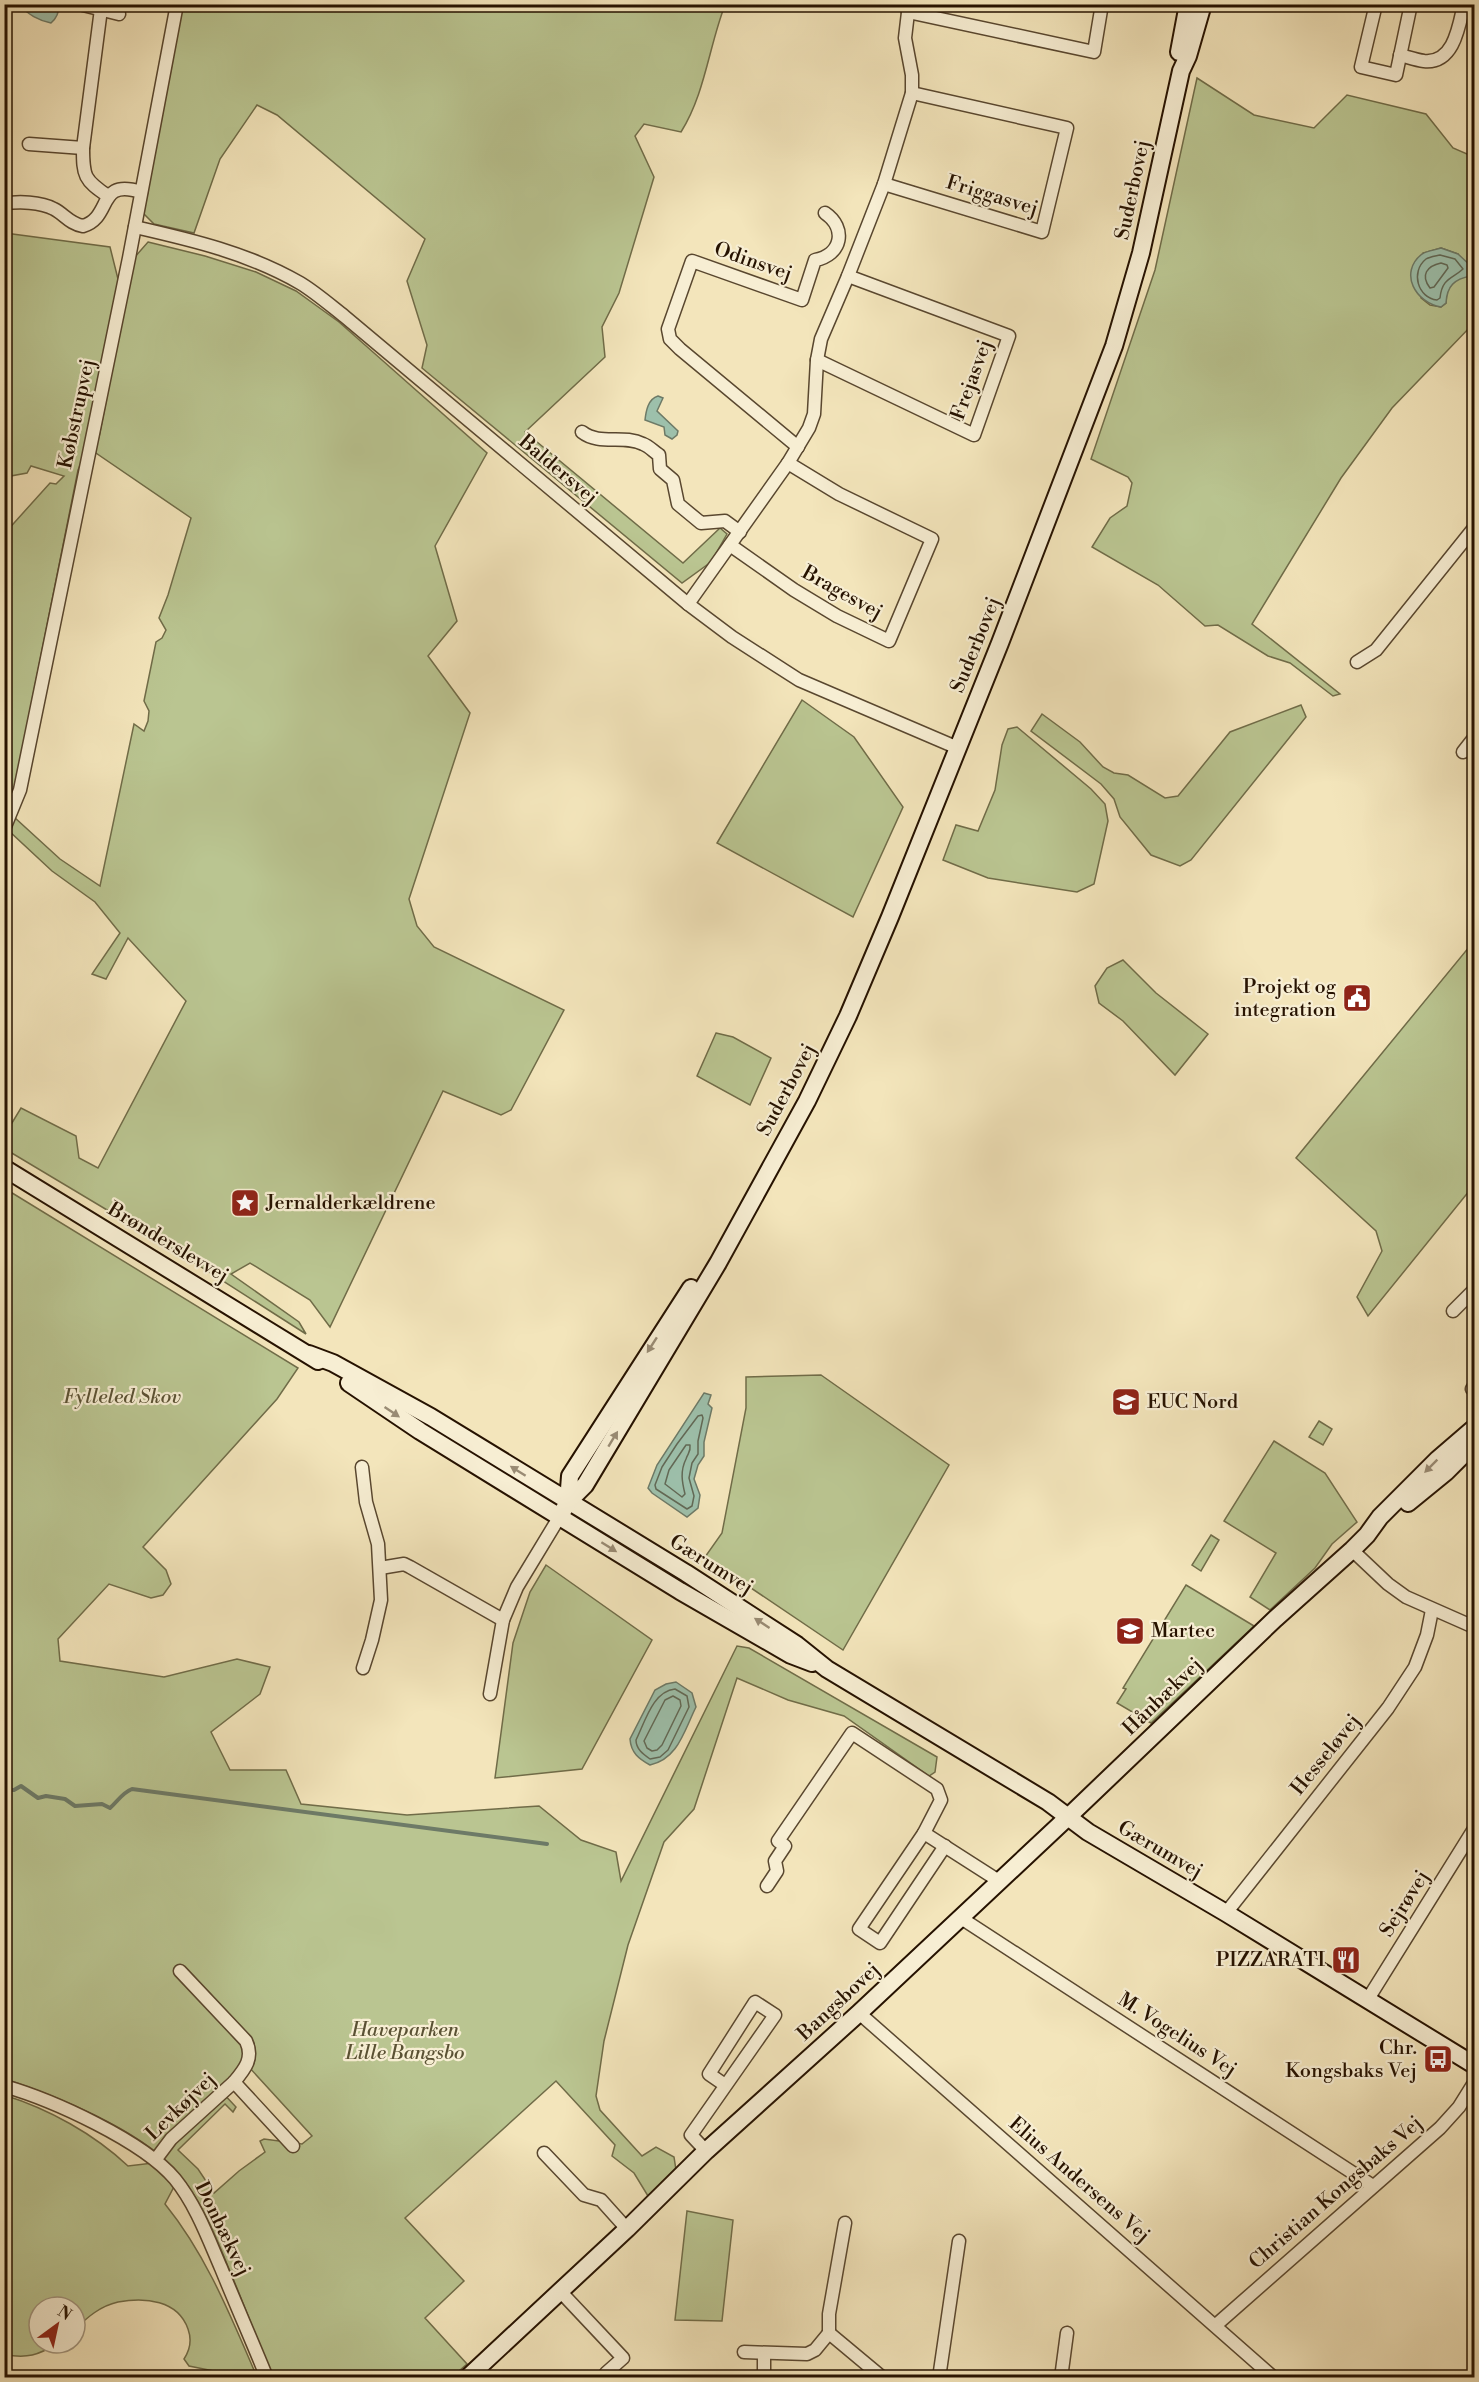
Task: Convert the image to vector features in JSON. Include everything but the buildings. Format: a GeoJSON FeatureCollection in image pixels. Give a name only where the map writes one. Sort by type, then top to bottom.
{"type":"FeatureCollection","features":[{"type":"Feature","properties":{"kind":"street","name":"Købstrupvej"},"geometry":{"type":"LineString","coordinates":[[4,829],[20,790],[135,227],[177,4]]}},
{"type":"Feature","properties":{"kind":"street"},"geometry":{"type":"LineString","coordinates":[[688,604],[788,463],[814,414],[817,360],[821,339],[884,183],[912,93],[912,75],[905,38],[908,8],[1094,52],[1102,4]]}},
{"type":"Feature","properties":{"kind":"street","name":"Suderbovej"},"geometry":{"type":"LineString","coordinates":[[564,1509],[585,1485],[718,1263],[745,1210],[807,1101],[848,1016],[890,917],[1114,346],[1141,253],[1180,71],[1179,53],[1188,4]]}},
{"type":"Feature","properties":{"kind":"street","name":"Suderbovej"},"geometry":{"type":"LineString","coordinates":[[1180,71],[1188,56],[1203,4]]}},
{"type":"Feature","properties":{"kind":"street"},"geometry":{"type":"LineString","coordinates":[[1376,4],[1361,67],[1396,75],[1411,4]]}},
{"type":"Feature","properties":{"kind":"street"},"geometry":{"type":"LineString","coordinates":[[1400,56],[1425,61],[1440,59],[1450,49],[1457,36],[1464,4]]}},
{"type":"Feature","properties":{"kind":"street"},"geometry":{"type":"LineString","coordinates":[[83,5],[119,14]]}},
{"type":"Feature","properties":{"kind":"street"},"geometry":{"type":"LineString","coordinates":[[101,9],[83,148],[83,171],[86,179],[108,196]]}},
{"type":"Feature","properties":{"kind":"street","name":"Friggasvej"},"geometry":{"type":"LineString","coordinates":[[884,183],[1042,232],[1067,128],[912,93]]}},
{"type":"Feature","properties":{"kind":"street"},"geometry":{"type":"LineString","coordinates":[[29,144],[83,148]]}},
{"type":"Feature","properties":{"kind":"street"},"geometry":{"type":"LineString","coordinates":[[4,204],[14,202],[47,206],[55,209],[73,223],[83,226],[96,219],[108,196],[119,188],[141,192]]}},
{"type":"Feature","properties":{"kind":"street"},"geometry":{"type":"LineString","coordinates":[[825,213],[833,219],[837,226],[839,236],[837,245],[858,252]]}},
{"type":"Feature","properties":{"kind":"street","name":"Baldersvej"},"geometry":{"type":"LineString","coordinates":[[135,227],[207,244],[260,263],[301,284],[344,316],[688,604],[732,637],[799,680],[958,748]]}},
{"type":"Feature","properties":{"kind":"street","name":"Odinsvej"},"geometry":{"type":"LineString","coordinates":[[798,447],[680,349],[670,339],[668,329],[692,261],[802,300],[815,260],[826,258],[833,253],[837,245]]}},
{"type":"Feature","properties":{"kind":"street","name":"Frejasvej"},"geometry":{"type":"LineString","coordinates":[[817,360],[974,435],[1009,336],[848,276]]}},
{"type":"Feature","properties":{"kind":"street"},"geometry":{"type":"LineString","coordinates":[[582,432],[591,439],[632,441],[643,444],[659,455],[660,469],[673,480],[678,504],[701,523],[725,521],[740,532]]}},
{"type":"Feature","properties":{"kind":"street","name":"Bragesvej"},"geometry":{"type":"LineString","coordinates":[[730,545],[820,606],[889,641],[932,539],[839,494],[788,463]]}},
{"type":"Feature","properties":{"kind":"street"},"geometry":{"type":"LineString","coordinates":[[1357,662],[1376,650],[1474,528]]}},
{"type":"Feature","properties":{"kind":"street"},"geometry":{"type":"LineString","coordinates":[[1463,752],[1474,738]]}},
{"type":"Feature","properties":{"kind":"street","name":"Brønderslevvej"},"geometry":{"type":"LineString","coordinates":[[4,1168],[309,1354],[333,1363],[431,1417],[564,1509]]}},
{"type":"Feature","properties":{"kind":"street"},"geometry":{"type":"LineString","coordinates":[[1453,1311],[1474,1290]]}},
{"type":"Feature","properties":{"kind":"street","name":"Hånbækvej"},"geometry":{"type":"LineString","coordinates":[[1068,1817],[1275,1619],[1352,1550],[1394,1502],[1474,1428]]}},
{"type":"Feature","properties":{"kind":"street","name":"Hånbækvej"},"geometry":{"type":"LineString","coordinates":[[1367,1535],[1384,1526],[1421,1491],[1446,1472],[1474,1444]]}},
{"type":"Feature","properties":{"kind":"street"},"geometry":{"type":"LineString","coordinates":[[362,1467],[366,1502],[378,1544],[381,1600],[363,1668]]}},
{"type":"Feature","properties":{"kind":"street"},"geometry":{"type":"LineString","coordinates":[[490,1694],[503,1620],[517,1587],[564,1509]]}},
{"type":"Feature","properties":{"kind":"street","name":"Gærumvej"},"geometry":{"type":"LineString","coordinates":[[564,1509],[686,1572],[797,1645],[827,1669],[1048,1802],[1088,1832],[1226,1913],[1474,2065]]}},
{"type":"Feature","properties":{"kind":"street"},"geometry":{"type":"LineString","coordinates":[[1352,1550],[1388,1584],[1406,1597],[1474,1627]]}},
{"type":"Feature","properties":{"kind":"street"},"geometry":{"type":"LineString","coordinates":[[380,1568],[404,1564],[410,1566],[503,1620]]}},
{"type":"Feature","properties":{"kind":"street","name":"Hesseløvej"},"geometry":{"type":"LineString","coordinates":[[1226,1913],[1388,1708],[1415,1667],[1427,1635],[1432,1610]]}},
{"type":"Feature","properties":{"kind":"street","name":"Bangsbovej"},"geometry":{"type":"LineString","coordinates":[[767,1886],[777,1871],[775,1861],[785,1846],[778,1841],[852,1733],[937,1789],[941,1800],[924,1833],[859,1929],[880,1943],[945,1846]]}},
{"type":"Feature","properties":{"kind":"street","name":"Bangsbovej"},"geometry":{"type":"LineString","coordinates":[[467,2378],[627,2229],[706,2151],[859,2013],[1068,1817]]}},
{"type":"Feature","properties":{"kind":"street","name":"Sejrøvej"},"geometry":{"type":"LineString","coordinates":[[1368,1999],[1474,1828]]}},
{"type":"Feature","properties":{"kind":"street"},"geometry":{"type":"LineString","coordinates":[[924,1833],[999,1881]]}},
{"type":"Feature","properties":{"kind":"street","name":"M. Vogelius Vej"},"geometry":{"type":"LineString","coordinates":[[961,1917],[1373,2186]]}},
{"type":"Feature","properties":{"kind":"street","name":"Levkøjvej"},"geometry":{"type":"LineString","coordinates":[[156,2159],[171,2139],[234,2082],[244,2070],[250,2057],[246,2041],[180,1971]]}},
{"type":"Feature","properties":{"kind":"street","name":"Bangsbovej"},"geometry":{"type":"LineString","coordinates":[[706,2151],[691,2135],[775,2015],[755,2002],[709,2074],[725,2085]]}},
{"type":"Feature","properties":{"kind":"street","name":"Elius Andersens Vej"},"geometry":{"type":"LineString","coordinates":[[859,2013],[1274,2378]]}},
{"type":"Feature","properties":{"kind":"street","name":"Levkøjvej"},"geometry":{"type":"LineString","coordinates":[[234,2082],[293,2146]]}},
{"type":"Feature","properties":{"kind":"street","name":"Christian Kongsbaks Vej"},"geometry":{"type":"LineString","coordinates":[[1216,2325],[1440,2128],[1459,2107],[1474,2083]]}},
{"type":"Feature","properties":{"kind":"street","name":"Donbækvej"},"geometry":{"type":"LineString","coordinates":[[4,2086],[27,2093],[81,2117],[156,2159],[175,2179],[201,2223],[267,2378]]}},
{"type":"Feature","properties":{"kind":"street"},"geometry":{"type":"LineString","coordinates":[[544,2153],[584,2195],[601,2200],[627,2229]]}},
{"type":"Feature","properties":{"kind":"street"},"geometry":{"type":"LineString","coordinates":[[744,2352],[807,2354],[815,2350],[829,2333],[829,2314],[845,2223]]}},
{"type":"Feature","properties":{"kind":"street"},"geometry":{"type":"LineString","coordinates":[[939,2378],[959,2241]]}},
{"type":"Feature","properties":{"kind":"street"},"geometry":{"type":"LineString","coordinates":[[559,2290],[623,2358],[606,2373]]}},
{"type":"Feature","properties":{"kind":"street"},"geometry":{"type":"LineString","coordinates":[[829,2333],[883,2378]]}},
{"type":"Feature","properties":{"kind":"street"},"geometry":{"type":"LineString","coordinates":[[1061,2378],[1067,2333]]}},
{"type":"Feature","properties":{"kind":"street"},"geometry":{"type":"LineString","coordinates":[[764,2354],[764,2378]]}},
{"type":"Feature","properties":{"kind":"green space"},"geometry":{"type":"Polygon","coordinates":[[[176,5],[725,5],[696,102],[681,132],[644,124],[635,136],[654,177],[619,293],[602,327],[605,357],[525,432],[683,563],[720,528],[727,534],[711,562],[682,583],[422,368],[427,345],[407,281],[425,239],[277,115],[257,105],[220,159],[194,233],[154,224],[143,213],[173,59],[176,5]]]}},
{"type":"Feature","properties":{"kind":"green space"},"geometry":{"type":"Polygon","coordinates":[[[1197,78],[1254,115],[1314,128],[1347,95],[1426,114],[1453,148],[1474,157],[1474,323],[1392,408],[1341,478],[1252,624],[1340,694],[1333,696],[1290,663],[1268,656],[1218,625],[1205,626],[1158,585],[1092,547],[1110,518],[1127,506],[1132,483],[1128,477],[1091,459],[1155,270],[1197,78]],[[1441,248],[1423,253],[1421,298],[1430,305],[1441,307],[1446,303],[1447,290],[1458,278],[1458,254],[1441,248]]]}},
{"type":"Feature","properties":{"kind":"green space"},"geometry":{"type":"Polygon","coordinates":[[[5,233],[110,247],[119,283],[82,461],[78,470],[15,786],[5,808],[5,533],[50,483],[56,484],[64,476],[31,466],[27,473],[5,477],[5,233]]]}},
{"type":"Feature","properties":{"kind":"green space"},"geometry":{"type":"Polygon","coordinates":[[[148,242],[256,272],[296,291],[339,322],[487,453],[435,546],[457,621],[428,656],[470,713],[409,899],[417,926],[434,947],[564,1010],[511,1110],[501,1115],[443,1091],[330,1327],[310,1300],[250,1263],[231,1274],[299,1322],[306,1334],[184,1256],[5,1149],[4,1136],[21,1108],[76,1136],[79,1158],[98,1168],[186,1001],[128,938],[106,979],[92,974],[120,933],[95,902],[52,871],[8,830],[14,817],[60,859],[100,886],[134,724],[144,731],[148,721],[149,711],[144,701],[156,642],[162,638],[166,630],[159,618],[191,518],[93,451],[99,437],[134,258],[148,242]]]}},
{"type":"Feature","properties":{"kind":"green space"},"geometry":{"type":"Polygon","coordinates":[[[802,700],[854,737],[903,807],[853,917],[717,843],[802,700]]]}},
{"type":"Feature","properties":{"kind":"green space"},"geometry":{"type":"Polygon","coordinates":[[[1301,705],[1306,717],[1191,860],[1180,866],[1151,855],[1120,817],[1114,799],[1101,784],[1031,731],[1042,714],[1080,742],[1103,767],[1114,773],[1128,775],[1165,798],[1178,796],[1230,732],[1301,705]]]}},
{"type":"Feature","properties":{"kind":"green space"},"geometry":{"type":"Polygon","coordinates":[[[1017,727],[1091,789],[1105,804],[1108,821],[1094,884],[1077,892],[988,878],[943,860],[956,825],[978,831],[995,790],[1002,745],[1008,729],[1017,727]]]}},
{"type":"Feature","properties":{"kind":"green space"},"geometry":{"type":"Polygon","coordinates":[[[1474,941],[1474,1185],[1368,1316],[1357,1297],[1382,1251],[1376,1231],[1296,1158],[1474,941]]]}},
{"type":"Feature","properties":{"kind":"green space"},"geometry":{"type":"Polygon","coordinates":[[[1123,960],[1156,993],[1208,1034],[1175,1075],[1123,1021],[1099,1003],[1095,986],[1107,968],[1123,960]]]}},
{"type":"Feature","properties":{"kind":"green space"},"geometry":{"type":"Polygon","coordinates":[[[716,1033],[733,1037],[771,1058],[750,1105],[697,1076],[716,1033]]]}},
{"type":"Feature","properties":{"kind":"green space"},"geometry":{"type":"Polygon","coordinates":[[[4,1188],[298,1368],[277,1399],[143,1547],[166,1570],[171,1584],[163,1595],[151,1598],[109,1584],[58,1639],[60,1661],[164,1677],[237,1659],[270,1667],[260,1694],[211,1732],[230,1770],[286,1770],[301,1804],[407,1815],[539,1806],[581,1840],[616,1852],[621,1881],[737,1646],[749,1648],[937,1757],[935,1772],[929,1776],[844,1716],[788,1700],[737,1678],[694,1809],[664,1842],[628,1945],[604,2041],[596,2096],[600,2110],[642,2156],[656,2147],[674,2157],[676,2170],[648,2196],[634,2173],[612,2156],[615,2145],[556,2081],[405,2218],[464,2281],[425,2318],[467,2364],[452,2377],[273,2377],[207,2219],[192,2192],[173,2168],[139,2140],[117,2127],[47,2094],[5,2079],[4,1188]],[[248,2066],[220,2090],[236,2107],[233,2112],[225,2104],[178,2150],[198,2169],[214,2193],[265,2152],[260,2141],[264,2139],[302,2144],[312,2136],[248,2066]]]}},
{"type":"Feature","properties":{"kind":"green space"},"geometry":{"type":"Polygon","coordinates":[[[821,1375],[949,1465],[843,1650],[705,1557],[722,1533],[746,1408],[746,1377],[821,1375]]]}},
{"type":"Feature","properties":{"kind":"green space"},"geometry":{"type":"Polygon","coordinates":[[[1319,1421],[1332,1429],[1323,1445],[1309,1437],[1319,1421]]]}},
{"type":"Feature","properties":{"kind":"green space"},"geometry":{"type":"Polygon","coordinates":[[[1274,1441],[1325,1473],[1357,1522],[1332,1544],[1315,1568],[1270,1610],[1250,1597],[1276,1553],[1224,1521],[1274,1441]]]}},
{"type":"Feature","properties":{"kind":"green space"},"geometry":{"type":"Polygon","coordinates":[[[1211,1535],[1219,1540],[1201,1571],[1192,1565],[1211,1535]]]}},
{"type":"Feature","properties":{"kind":"green space"},"geometry":{"type":"Polygon","coordinates":[[[546,1565],[652,1640],[582,1769],[495,1778],[513,1643],[530,1592],[546,1565]]]}},
{"type":"Feature","properties":{"kind":"green space"},"geometry":{"type":"Polygon","coordinates":[[[1186,1585],[1254,1626],[1151,1723],[1117,1703],[1126,1689],[1123,1688],[1186,1585]]]}},
{"type":"Feature","properties":{"kind":"green space"},"geometry":{"type":"Polygon","coordinates":[[[4,2095],[54,2115],[86,2133],[128,2166],[153,2163],[177,2181],[165,2204],[206,2266],[257,2377],[224,2377],[224,2373],[189,2366],[184,2359],[190,2341],[188,2329],[183,2319],[169,2306],[139,2300],[118,2302],[106,2306],[87,2319],[87,2295],[27,2295],[27,2355],[32,2355],[20,2356],[5,2355],[4,2095]]]}},
{"type":"Feature","properties":{"kind":"green space"},"geometry":{"type":"Polygon","coordinates":[[[687,2211],[733,2220],[722,2321],[675,2320],[687,2211]]]}},
{"type":"Feature","properties":{"kind":"water"},"geometry":{"type":"Polygon","coordinates":[[[21,5],[59,5],[59,8],[51,23],[34,17],[21,5]]]}},
{"type":"Feature","properties":{"kind":"water"},"geometry":{"type":"Polygon","coordinates":[[[1441,248],[1458,254],[1472,267],[1471,276],[1452,284],[1446,303],[1441,307],[1424,300],[1418,293],[1413,286],[1411,270],[1422,254],[1441,248]]]}},
{"type":"Feature","properties":{"kind":"water"},"geometry":{"type":"Polygon","coordinates":[[[658,396],[663,398],[657,411],[678,431],[672,439],[665,435],[664,427],[645,420],[650,403],[658,396]]]}},
{"type":"Feature","properties":{"kind":"water"},"geometry":{"type":"Polygon","coordinates":[[[704,1393],[711,1395],[708,1404],[712,1408],[704,1442],[704,1456],[698,1465],[694,1479],[700,1495],[698,1508],[687,1517],[648,1488],[657,1465],[704,1393]]]}},
{"type":"Feature","properties":{"kind":"water"},"geometry":{"type":"Polygon","coordinates":[[[676,1682],[692,1693],[696,1707],[674,1750],[660,1762],[650,1765],[636,1755],[630,1739],[655,1690],[676,1682]]]}},
{"type":"Feature","properties":{"kind":"waterway"},"geometry":{"type":"LineString","coordinates":[[4,1790],[14,1790],[21,1786],[38,1798],[46,1796],[65,1799],[75,1806],[102,1804],[110,1808],[132,1789],[547,1844]]}},
{"type":"Feature","properties":{"kind":"place","name":"Projekt og integration"},"geometry":{"type":"Point","coordinates":[1357,998]}},
{"type":"Feature","properties":{"kind":"place","name":"Jernalderkældrene"},"geometry":{"type":"Point","coordinates":[245,1203]}},
{"type":"Feature","properties":{"kind":"place","name":"EUC Nord"},"geometry":{"type":"Point","coordinates":[1126,1402]}},
{"type":"Feature","properties":{"kind":"place","name":"Martec"},"geometry":{"type":"Point","coordinates":[1130,1631]}},
{"type":"Feature","properties":{"kind":"place","name":"PIZZARATI"},"geometry":{"type":"Point","coordinates":[1346,1960]}},
{"type":"Feature","properties":{"kind":"place","name":"Chr. Kongsbaks Vej"},"geometry":{"type":"Point","coordinates":[1438,2059]}},
{"type":"Feature","properties":{"kind":"park label","name":"Fylleled Skov"},"geometry":{"type":"Point","coordinates":[122,1397]}},
{"type":"Feature","properties":{"kind":"park label","name":"Haveparken Lille Bangsbo"},"geometry":{"type":"Point","coordinates":[405,2042]}}]}
